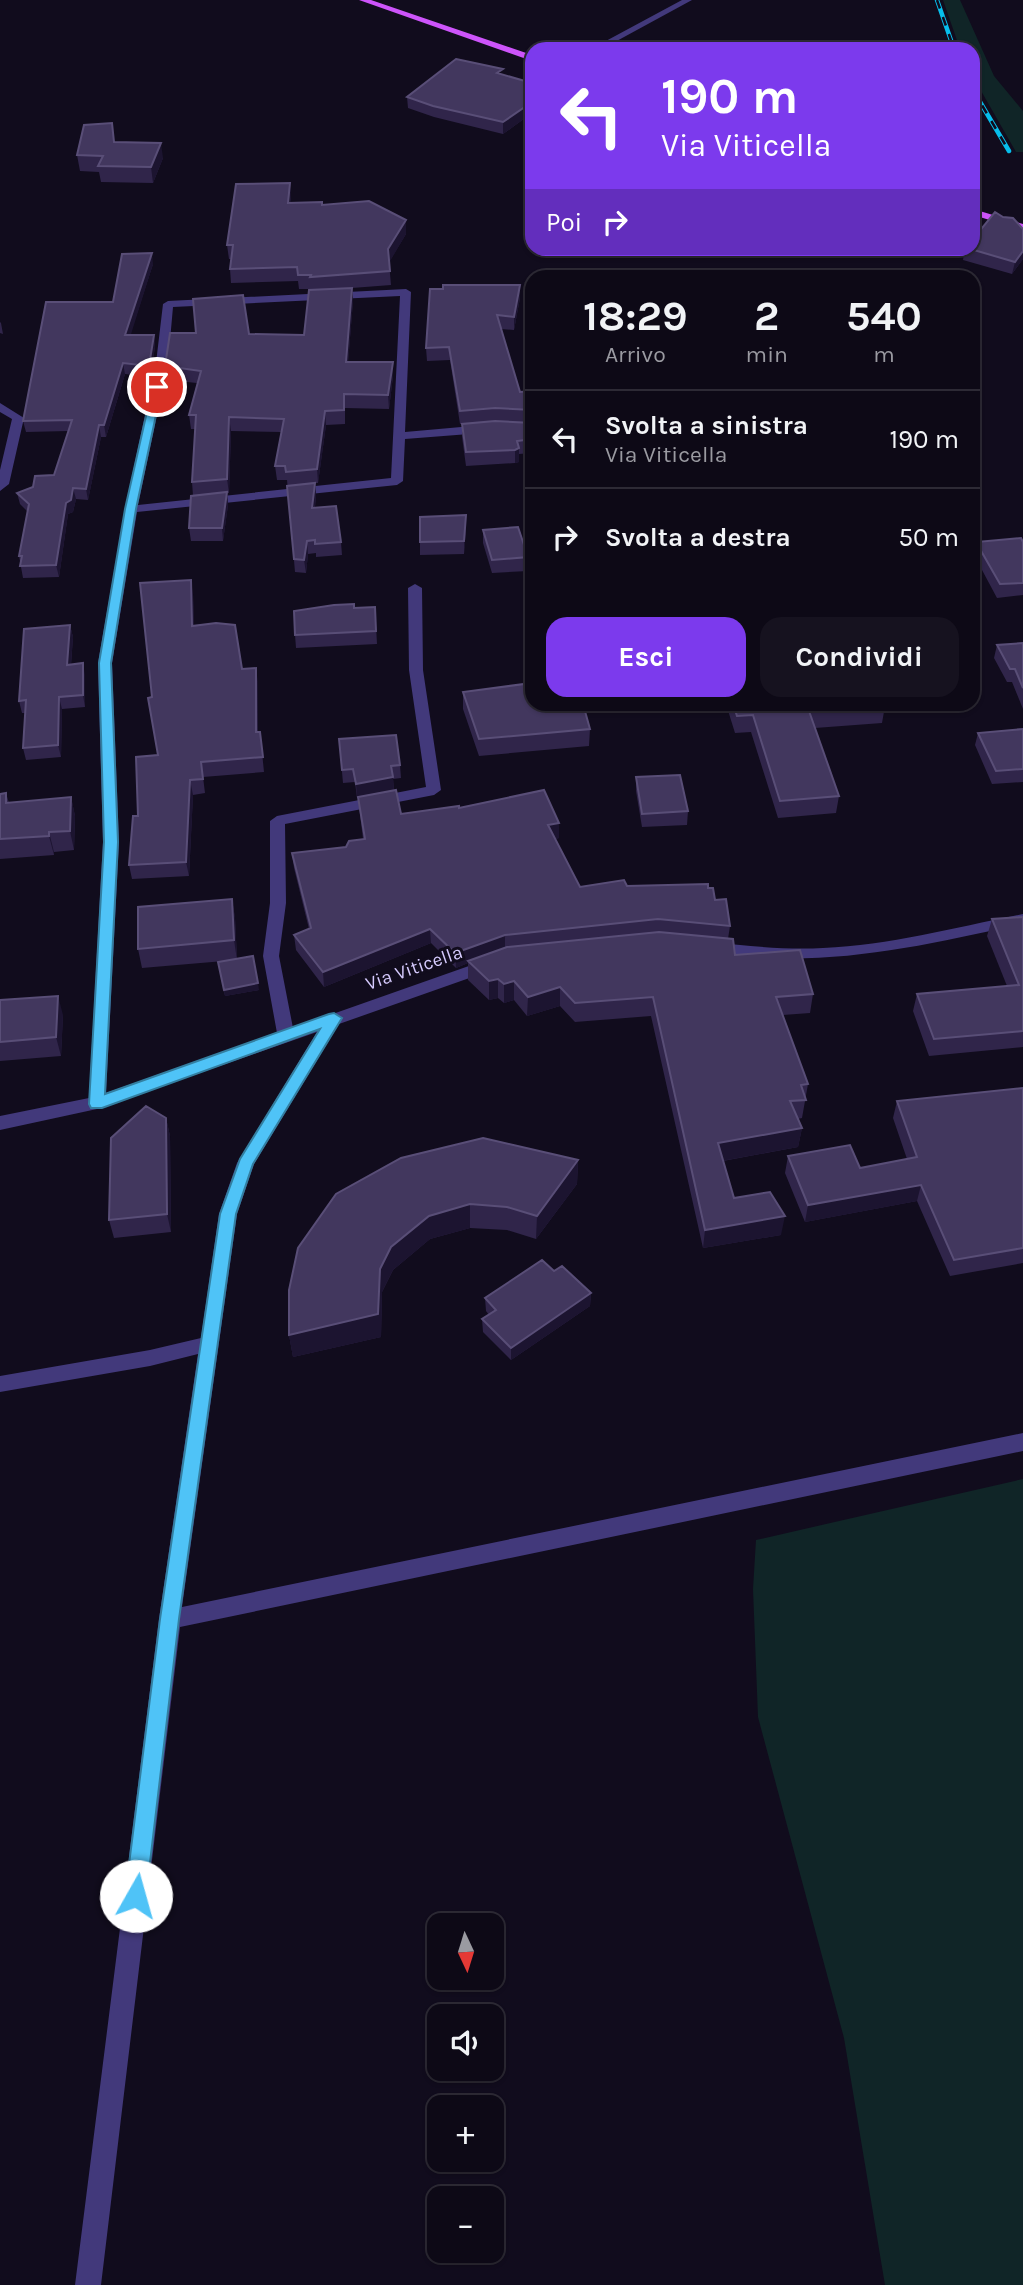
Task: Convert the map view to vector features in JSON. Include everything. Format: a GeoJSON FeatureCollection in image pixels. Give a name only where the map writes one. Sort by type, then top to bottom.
{"type":"FeatureCollection","features":[{"type":"Feature","properties":{"kind":"main road"},"geometry":{"type":"LineString","coordinates":[[363,0],[525,56]]}},
{"type":"Feature","properties":{"kind":"main road"},"geometry":{"type":"LineString","coordinates":[[980,214],[1023,227]]}},
{"type":"Feature","properties":{"kind":"street"},"geometry":{"type":"LineString","coordinates":[[608,42],[688,0]]}},
{"type":"Feature","properties":{"kind":"street"},"geometry":{"type":"LineString","coordinates":[[97,1104],[111,842],[105,663],[131,509],[162,363],[168,304],[406,292],[397,481],[131,509]]}},
{"type":"Feature","properties":{"kind":"street"},"geometry":{"type":"LineString","coordinates":[[0,407],[18,418],[3,484],[0,487]]}},
{"type":"Feature","properties":{"kind":"street"},"geometry":{"type":"LineString","coordinates":[[401,436],[495,428],[525,430]]}},
{"type":"Feature","properties":{"kind":"street"},"geometry":{"type":"LineString","coordinates":[[286,1037],[271,956],[278,903],[277,821],[434,790],[416,670],[415,587]]}},
{"type":"Feature","properties":{"kind":"street"},"geometry":{"type":"LineString","coordinates":[[696,947],[762,953],[824,954],[901,944],[1023,919]]}},
{"type":"Feature","properties":{"kind":"street","name":"Via Viticella"},"geometry":{"type":"LineString","coordinates":[[0,1123],[97,1104],[505,959]]}},
{"type":"Feature","properties":{"kind":"street"},"geometry":{"type":"LineString","coordinates":[[88,2285],[170,1619],[228,1214],[246,1163],[334,1018]]}},
{"type":"Feature","properties":{"kind":"street"},"geometry":{"type":"LineString","coordinates":[[0,1384],[150,1358],[211,1343]]}},
{"type":"Feature","properties":{"kind":"street"},"geometry":{"type":"LineString","coordinates":[[170,1619],[1023,1442]]}},
{"type":"Feature","properties":{"kind":"green space"},"geometry":{"type":"Polygon","coordinates":[[[943,0],[960,0],[979,42],[958,42],[943,0]]]}},
{"type":"Feature","properties":{"kind":"green space"},"geometry":{"type":"Polygon","coordinates":[[[980,45],[994,76],[1023,111],[1023,152],[1016,152],[980,89],[980,45]]]}},
{"type":"Feature","properties":{"kind":"green space"},"geometry":{"type":"Polygon","coordinates":[[[1023,1479],[1023,2285],[885,2285],[844,2038],[758,1717],[753,1589],[756,1540],[1023,1479]]]}},
{"type":"Feature","properties":{"kind":"building"},"geometry":{"type":"Polygon","coordinates":[[[456,59],[503,69],[497,73],[525,81],[525,107],[503,122],[433,106],[407,97],[456,59]]]}},
{"type":"Feature","properties":{"kind":"building"},"geometry":{"type":"Polygon","coordinates":[[[112,123],[114,142],[161,143],[151,167],[98,166],[103,156],[77,155],[84,125],[112,123]]]}},
{"type":"Feature","properties":{"kind":"building"},"geometry":{"type":"Polygon","coordinates":[[[290,183],[288,203],[322,202],[322,205],[369,201],[406,220],[388,249],[390,271],[310,277],[311,275],[298,275],[297,267],[230,269],[233,245],[227,245],[236,184],[290,183]]]}},
{"type":"Feature","properties":{"kind":"building"},"geometry":{"type":"Polygon","coordinates":[[[995,212],[1003,217],[1013,218],[1023,229],[1023,251],[1015,262],[980,252],[980,230],[995,212]]]}},
{"type":"Feature","properties":{"kind":"building"},"geometry":{"type":"Polygon","coordinates":[[[152,253],[125,335],[154,335],[149,366],[123,363],[104,425],[99,425],[86,489],[73,488],[71,500],[66,503],[56,565],[20,566],[22,556],[19,556],[29,504],[17,493],[33,487],[35,476],[54,475],[72,420],[23,421],[46,302],[113,302],[122,254],[152,253]]]}},
{"type":"Feature","properties":{"kind":"building"},"geometry":{"type":"Polygon","coordinates":[[[443,285],[520,285],[514,317],[497,315],[520,392],[525,392],[525,410],[495,408],[460,411],[449,347],[426,348],[430,289],[443,289],[443,285]]]}},
{"type":"Feature","properties":{"kind":"building"},"geometry":{"type":"Polygon","coordinates":[[[352,288],[346,362],[393,362],[388,395],[344,394],[344,410],[325,411],[317,469],[286,472],[285,466],[275,466],[284,419],[229,417],[227,479],[192,482],[196,415],[189,415],[201,371],[165,366],[170,333],[196,333],[193,299],[243,295],[249,334],[304,335],[309,290],[352,288]]]}},
{"type":"Feature","properties":{"kind":"building"},"geometry":{"type":"Polygon","coordinates":[[[495,421],[525,423],[525,440],[517,441],[519,448],[515,450],[466,452],[462,424],[495,421]]]}},
{"type":"Feature","properties":{"kind":"building"},"geometry":{"type":"Polygon","coordinates":[[[315,483],[312,508],[336,506],[341,542],[315,544],[315,540],[307,541],[304,560],[294,559],[287,486],[315,483]]]}},
{"type":"Feature","properties":{"kind":"building"},"geometry":{"type":"Polygon","coordinates":[[[227,492],[222,528],[189,528],[191,496],[227,492]]]}},
{"type":"Feature","properties":{"kind":"building"},"geometry":{"type":"Polygon","coordinates":[[[466,515],[464,541],[420,542],[420,517],[466,515]]]}},
{"type":"Feature","properties":{"kind":"building"},"geometry":{"type":"Polygon","coordinates":[[[518,527],[525,557],[492,560],[483,530],[518,527]]]}},
{"type":"Feature","properties":{"kind":"building"},"geometry":{"type":"Polygon","coordinates":[[[1021,538],[1023,583],[1000,584],[980,549],[980,542],[1021,538]]]}},
{"type":"Feature","properties":{"kind":"building"},"geometry":{"type":"Polygon","coordinates":[[[191,580],[192,626],[216,623],[235,625],[242,669],[256,668],[256,732],[260,732],[263,757],[201,762],[203,779],[190,780],[186,862],[129,865],[133,816],[138,816],[136,757],[158,755],[148,698],[152,697],[140,583],[191,580]]]}},
{"type":"Feature","properties":{"kind":"building"},"geometry":{"type":"Polygon","coordinates":[[[354,604],[354,608],[375,607],[376,631],[295,635],[294,611],[354,604]]]}},
{"type":"Feature","properties":{"kind":"building"},"geometry":{"type":"Polygon","coordinates":[[[70,625],[67,665],[83,663],[83,695],[59,697],[58,745],[23,748],[26,700],[19,701],[24,629],[70,625]]]}},
{"type":"Feature","properties":{"kind":"building"},"geometry":{"type":"Polygon","coordinates":[[[1023,643],[1023,688],[1015,669],[1010,669],[997,645],[1023,643]]]}},
{"type":"Feature","properties":{"kind":"building"},"geometry":{"type":"Polygon","coordinates":[[[525,684],[525,711],[585,711],[590,729],[479,739],[463,692],[525,684]]]}},
{"type":"Feature","properties":{"kind":"building"},"geometry":{"type":"Polygon","coordinates":[[[735,711],[809,711],[839,796],[780,801],[753,715],[737,716],[735,711]]]}},
{"type":"Feature","properties":{"kind":"building"},"geometry":{"type":"Polygon","coordinates":[[[1023,729],[1023,769],[996,771],[978,733],[1023,729]]]}},
{"type":"Feature","properties":{"kind":"building"},"geometry":{"type":"Polygon","coordinates":[[[396,735],[400,765],[391,766],[393,777],[356,784],[353,769],[342,770],[339,739],[396,735]]]}},
{"type":"Feature","properties":{"kind":"building"},"geometry":{"type":"Polygon","coordinates":[[[680,775],[688,811],[642,814],[636,777],[680,775]]]}},
{"type":"Feature","properties":{"kind":"building"},"geometry":{"type":"Polygon","coordinates":[[[396,790],[401,814],[459,808],[544,790],[559,823],[548,825],[580,887],[624,880],[627,886],[708,884],[708,888],[713,888],[715,900],[726,899],[730,926],[658,919],[505,935],[455,953],[430,929],[323,972],[294,935],[311,928],[292,853],[346,847],[349,841],[365,839],[358,797],[396,790]]]}},
{"type":"Feature","properties":{"kind":"building"},"geometry":{"type":"Polygon","coordinates":[[[6,793],[6,803],[71,797],[70,831],[49,832],[49,836],[0,839],[0,794],[6,793]]]}},
{"type":"Feature","properties":{"kind":"building"},"geometry":{"type":"Polygon","coordinates":[[[232,899],[234,940],[138,949],[138,907],[232,899]]]}},
{"type":"Feature","properties":{"kind":"building"},"geometry":{"type":"Polygon","coordinates":[[[1023,917],[1023,1031],[934,1039],[917,994],[1019,985],[992,919],[1023,917]]]}},
{"type":"Feature","properties":{"kind":"building"},"geometry":{"type":"Polygon","coordinates":[[[659,932],[733,939],[735,955],[800,950],[813,994],[776,997],[808,1084],[801,1085],[806,1100],[790,1101],[802,1128],[718,1143],[734,1198],[770,1192],[785,1216],[705,1230],[653,997],[575,1003],[560,987],[528,997],[514,981],[504,984],[498,979],[489,981],[468,961],[507,947],[659,932]]]}},
{"type":"Feature","properties":{"kind":"building"},"geometry":{"type":"Polygon","coordinates":[[[253,956],[258,983],[224,990],[218,962],[253,956]]]}},
{"type":"Feature","properties":{"kind":"building"},"geometry":{"type":"Polygon","coordinates":[[[58,996],[56,1037],[0,1042],[0,1000],[58,996]]]}},
{"type":"Feature","properties":{"kind":"building"},"geometry":{"type":"Polygon","coordinates":[[[1023,1088],[1023,1248],[954,1260],[921,1185],[808,1205],[788,1156],[850,1145],[860,1168],[917,1157],[897,1101],[1023,1088]]]}},
{"type":"Feature","properties":{"kind":"building"},"geometry":{"type":"Polygon","coordinates":[[[146,1106],[166,1118],[167,1214],[109,1220],[111,1138],[146,1106]]]}},
{"type":"Feature","properties":{"kind":"building"},"geometry":{"type":"Polygon","coordinates":[[[483,1138],[578,1160],[537,1216],[507,1207],[470,1204],[429,1216],[391,1247],[380,1269],[378,1314],[289,1335],[289,1290],[298,1248],[336,1194],[401,1158],[483,1138]]]}},
{"type":"Feature","properties":{"kind":"building"},"geometry":{"type":"Polygon","coordinates":[[[542,1260],[554,1271],[562,1266],[591,1293],[511,1348],[482,1319],[496,1310],[485,1298],[542,1260]]]}},
{"type":"Feature","properties":{"kind":"railway"},"geometry":{"type":"LineString","coordinates":[[937,0],[952,42]]}},
{"type":"Feature","properties":{"kind":"railway"},"geometry":{"type":"LineString","coordinates":[[980,102],[1009,151]]}},
{"type":"Feature","properties":{"kind":"route"},"geometry":{"type":"LineString","coordinates":[[136,1896],[170,1619],[228,1214],[246,1163],[312,1059],[334,1018],[97,1104],[111,842],[105,663],[131,509],[157,387]]}}]}
